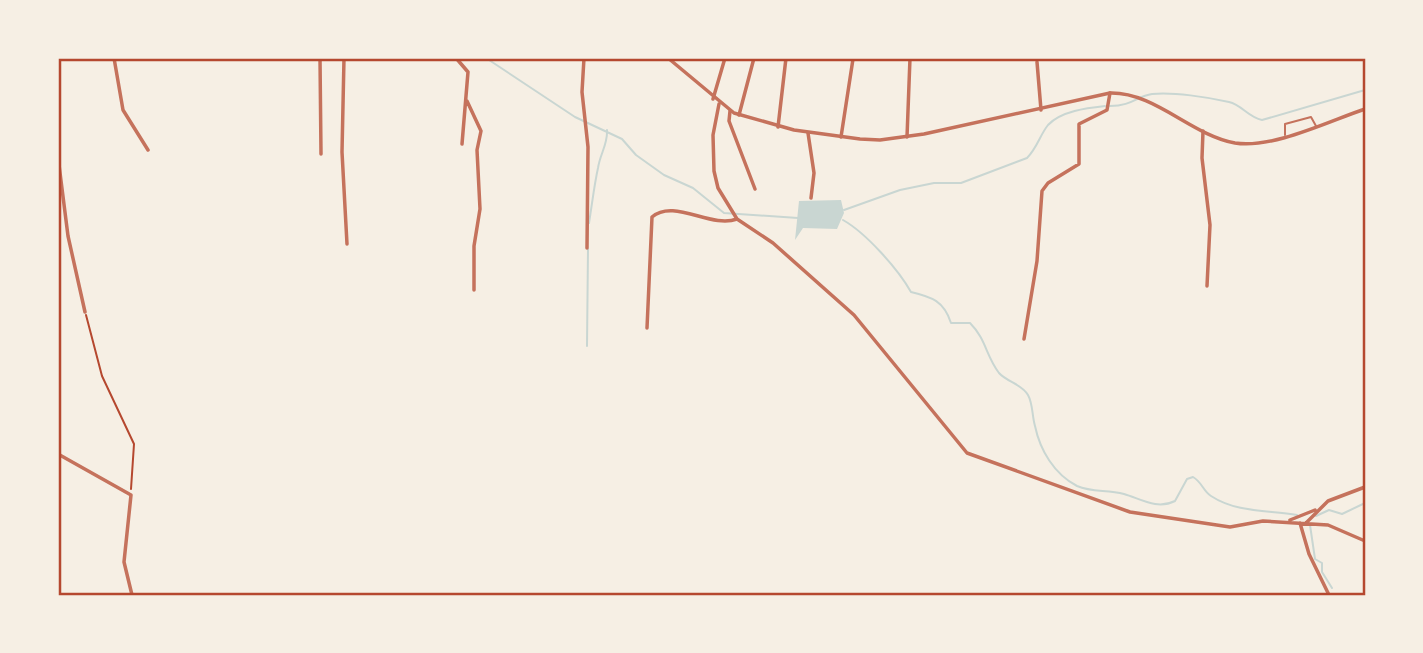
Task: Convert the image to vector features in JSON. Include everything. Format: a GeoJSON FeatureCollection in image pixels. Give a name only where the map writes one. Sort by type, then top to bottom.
{"type":"FeatureCollection","features":[{"type":"Feature","properties":{"kind":"street"},"geometry":{"type":"LineString","coordinates":[[114,58],[124,110],[148,149]]}},
{"type":"Feature","properties":{"kind":"street"},"geometry":{"type":"LineString","coordinates":[[320,58],[321,154]]}},
{"type":"Feature","properties":{"kind":"street"},"geometry":{"type":"LineString","coordinates":[[344,58],[342,152],[347,244]]}},
{"type":"Feature","properties":{"kind":"street"},"geometry":{"type":"LineString","coordinates":[[456,58],[468,72],[462,144]]}},
{"type":"Feature","properties":{"kind":"street"},"geometry":{"type":"LineString","coordinates":[[584,58],[582,92],[588,148],[587,248]]}},
{"type":"Feature","properties":{"kind":"street"},"geometry":{"type":"LineString","coordinates":[[667,58],[719,104],[739,115],[808,133],[880,140],[1041,110],[1083,97],[1110,93],[1135,97],[1203,131],[1240,143],[1286,136],[1365,110]]}},
{"type":"Feature","properties":{"kind":"street"},"geometry":{"type":"LineString","coordinates":[[713,99],[725,58]]}},
{"type":"Feature","properties":{"kind":"street"},"geometry":{"type":"LineString","coordinates":[[739,115],[754,58]]}},
{"type":"Feature","properties":{"kind":"street"},"geometry":{"type":"LineString","coordinates":[[778,127],[786,58]]}},
{"type":"Feature","properties":{"kind":"street"},"geometry":{"type":"LineString","coordinates":[[906,137],[910,58]]}},
{"type":"Feature","properties":{"kind":"street"},"geometry":{"type":"LineString","coordinates":[[841,137],[853,59]]}},
{"type":"Feature","properties":{"kind":"street"},"geometry":{"type":"LineString","coordinates":[[1037,62],[1041,110]]}},
{"type":"Feature","properties":{"kind":"street"},"geometry":{"type":"LineString","coordinates":[[1024,338],[1037,261],[1042,191],[1048,183],[1079,164],[1079,124],[1108,106],[1110,93]]}},
{"type":"Feature","properties":{"kind":"street"},"geometry":{"type":"LineString","coordinates":[[467,101],[481,131],[477,150],[481,209],[474,246],[474,290]]}},
{"type":"Feature","properties":{"kind":"street"},"geometry":{"type":"LineString","coordinates":[[719,104],[713,135],[714,171],[718,188],[737,218],[775,245],[854,315],[961,447],[973,456],[1130,512],[1230,527],[1263,521],[1307,521],[1336,526],[1365,541]]}},
{"type":"Feature","properties":{"kind":"street"},"geometry":{"type":"LineString","coordinates":[[730,111],[729,121],[755,189]]}},
{"type":"Feature","properties":{"kind":"street"},"geometry":{"type":"LineString","coordinates":[[1203,131],[1202,158],[1210,225],[1206,286]]}},
{"type":"Feature","properties":{"kind":"street"},"geometry":{"type":"LineString","coordinates":[[808,133],[814,173],[811,198]]}},
{"type":"Feature","properties":{"kind":"street"},"geometry":{"type":"LineString","coordinates":[[58,157],[68,236],[85,312]]}},
{"type":"Feature","properties":{"kind":"street"},"geometry":{"type":"LineString","coordinates":[[647,328],[649,228],[652,217],[666,211],[723,222],[737,218]]}},
{"type":"Feature","properties":{"kind":"street"},"geometry":{"type":"LineString","coordinates":[[58,454],[130,495],[124,562],[132,595]]}},
{"type":"Feature","properties":{"kind":"street"},"geometry":{"type":"LineString","coordinates":[[1289,522],[1338,496],[1365,487]]}},
{"type":"Feature","properties":{"kind":"street"},"geometry":{"type":"LineString","coordinates":[[1307,521],[1316,510]]}},
{"type":"Feature","properties":{"kind":"street"},"geometry":{"type":"LineString","coordinates":[[1300,523],[1308,554],[1329,595]]}},
{"type":"Feature","properties":{"kind":"lane"},"geometry":{"type":"LineString","coordinates":[[1286,136],[1284,126],[1287,122],[1311,117],[1316,126]]}},
{"type":"Feature","properties":{"kind":"path"},"geometry":{"type":"LineString","coordinates":[[85,312],[102,376],[134,444],[130,495]]}},
{"type":"Feature","properties":{"kind":"shaded area"},"geometry":{"type":"Polygon","coordinates":[[[841,200],[844,213],[837,229],[803,228],[795,240],[799,201],[841,200]]]}},
{"type":"Feature","properties":{"kind":"waterway"},"geometry":{"type":"LineString","coordinates":[[486,58],[575,117],[622,139],[636,155],[664,175],[693,188],[724,213],[798,218]]}},
{"type":"Feature","properties":{"kind":"waterway"},"geometry":{"type":"LineString","coordinates":[[1110,106],[1152,94],[1180,94],[1229,102],[1262,120],[1365,90]]}},
{"type":"Feature","properties":{"kind":"waterway"},"geometry":{"type":"LineString","coordinates":[[844,210],[900,190],[934,183],[961,183],[1027,158],[1053,120],[1075,111],[1105,106]]}},
{"type":"Feature","properties":{"kind":"waterway"},"geometry":{"type":"LineString","coordinates":[[589,223],[607,130]]}},
{"type":"Feature","properties":{"kind":"waterway"},"geometry":{"type":"LineString","coordinates":[[843,220],[862,233],[881,252],[911,292],[936,301],[945,310],[951,323],[970,323],[983,341],[999,373],[1028,395],[1037,435],[1044,452],[1061,475],[1069,481],[1083,488],[1162,504],[1175,501],[1187,479],[1193,477],[1211,496],[1231,505],[1297,515]]}},
{"type":"Feature","properties":{"kind":"waterway"},"geometry":{"type":"LineString","coordinates":[[587,346],[588,249]]}},
{"type":"Feature","properties":{"kind":"waterway"},"geometry":{"type":"LineString","coordinates":[[1316,516],[1329,510],[1342,514],[1365,503]]}},
{"type":"Feature","properties":{"kind":"waterway"},"geometry":{"type":"LineString","coordinates":[[1310,525],[1315,559],[1322,563],[1322,572],[1332,588]]}}]}
